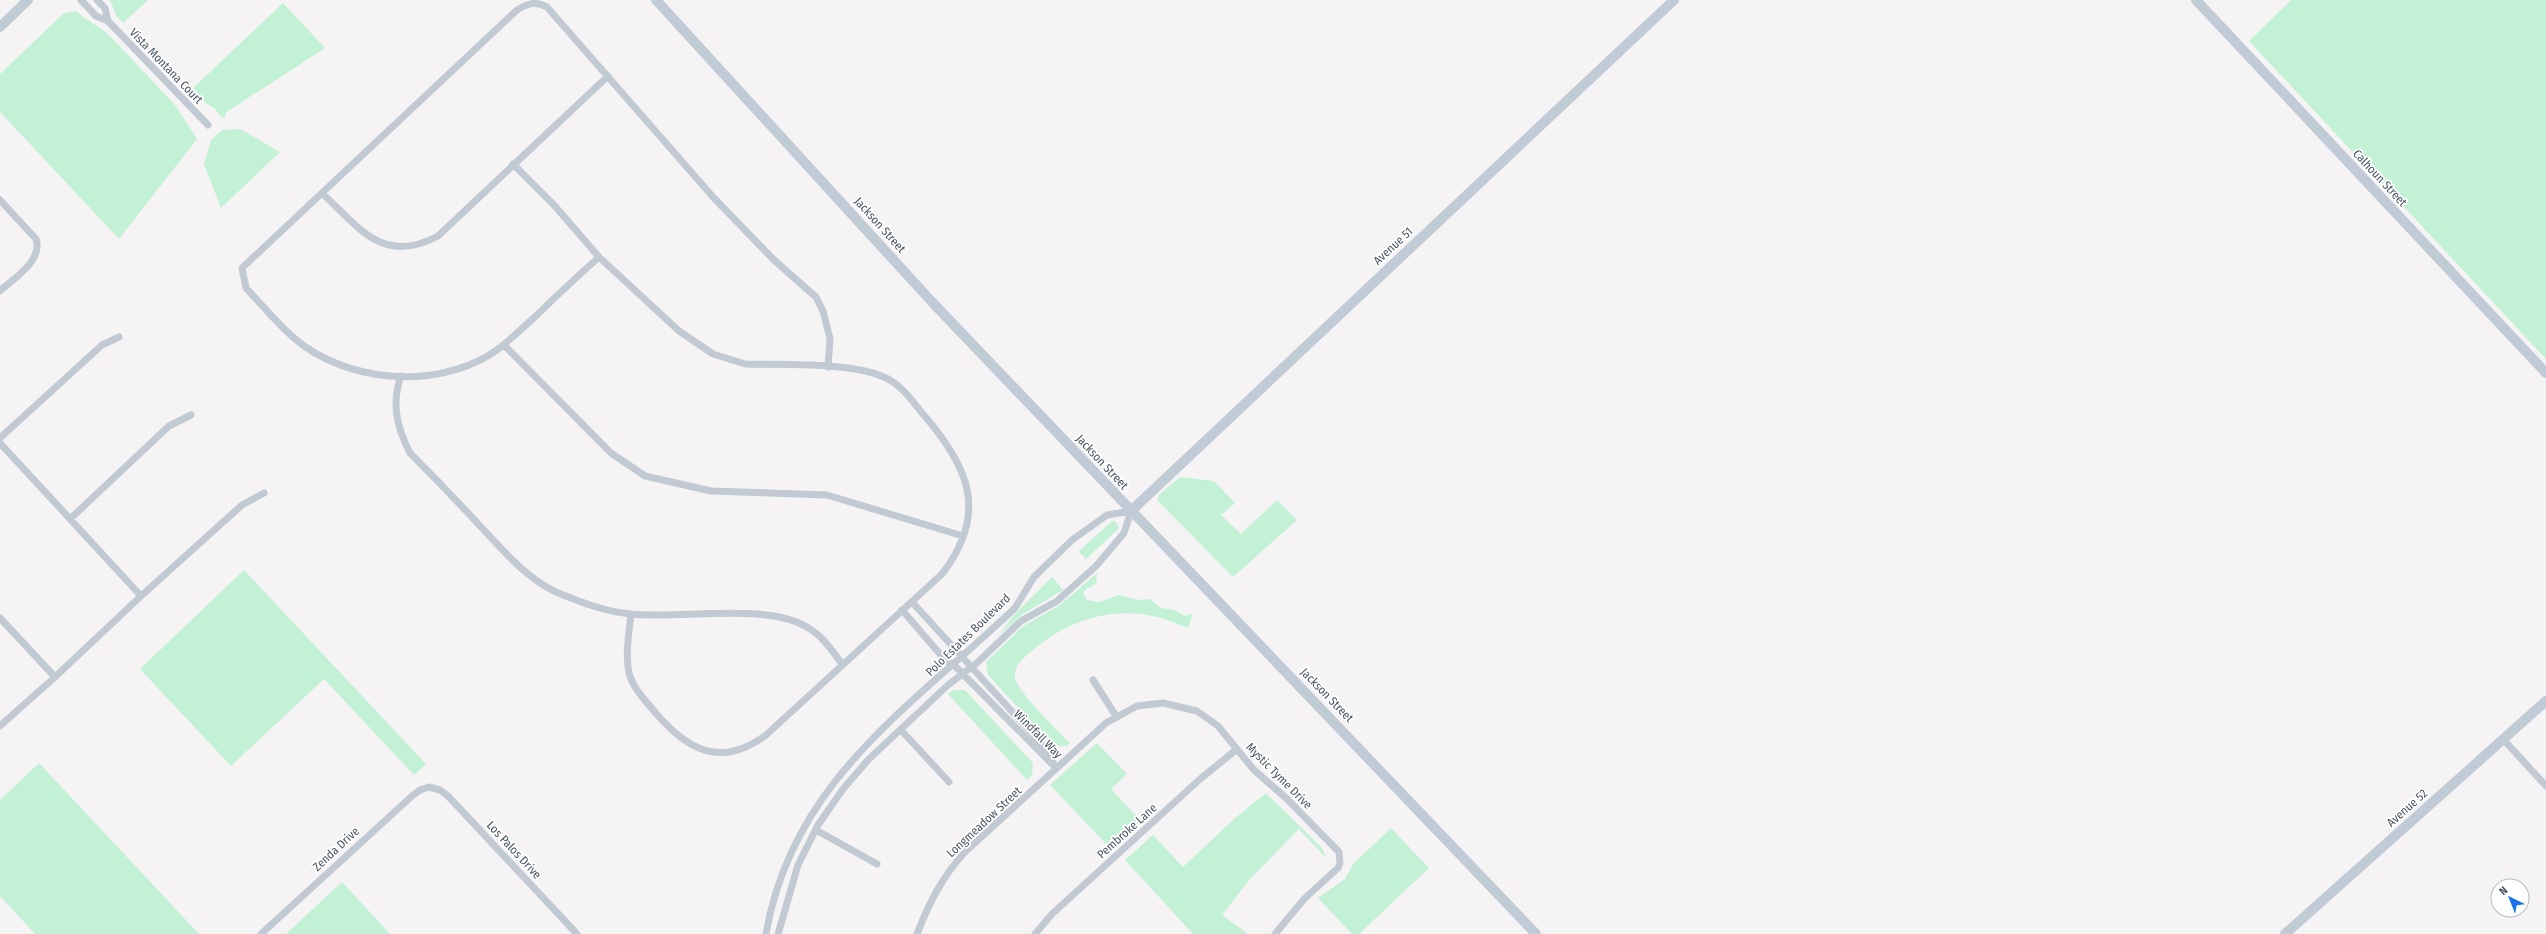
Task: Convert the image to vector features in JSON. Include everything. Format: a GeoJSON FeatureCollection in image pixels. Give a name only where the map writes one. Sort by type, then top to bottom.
{"type":"FeatureCollection","features":[{"type":"Feature","properties":{"kind":"main road"},"geometry":{"type":"LineString","coordinates":[[0,27],[28,0]]}},
{"type":"Feature","properties":{"kind":"main road","name":"Jackson Street"},"geometry":{"type":"LineString","coordinates":[[656,0],[933,303],[1536,934]]}},
{"type":"Feature","properties":{"kind":"main road","name":"Avenue 51"},"geometry":{"type":"LineString","coordinates":[[1131,511],[1674,0]]}},
{"type":"Feature","properties":{"kind":"main road","name":"Calhoun Street"},"geometry":{"type":"LineString","coordinates":[[2196,0],[2546,373]]}},
{"type":"Feature","properties":{"kind":"main road","name":"Avenue 52"},"geometry":{"type":"LineString","coordinates":[[2285,934],[2546,701]]}},
{"type":"Feature","properties":{"kind":"street","name":"Vista Montana Court"},"geometry":{"type":"LineString","coordinates":[[81,0],[96,16],[108,21],[208,125]]}},
{"type":"Feature","properties":{"kind":"street","name":"Vista Montana Court"},"geometry":{"type":"LineString","coordinates":[[97,0],[105,8],[108,21]]}},
{"type":"Feature","properties":{"kind":"street"},"geometry":{"type":"LineString","coordinates":[[599,257],[504,345],[471,364],[447,371],[402,376],[362,373],[323,357],[295,339],[246,288],[242,268],[323,194],[517,10],[529,3],[546,3],[713,197],[774,260],[816,298],[823,311],[830,339],[828,367]]}},
{"type":"Feature","properties":{"kind":"street"},"geometry":{"type":"LineString","coordinates":[[323,194],[367,236],[384,244],[402,247],[420,245],[438,236],[608,76]]}},
{"type":"Feature","properties":{"kind":"street"},"geometry":{"type":"LineString","coordinates":[[513,164],[554,205],[599,257],[679,331],[713,354],[745,364],[865,370],[885,377],[903,390],[933,426],[954,456],[964,477],[970,501],[968,521],[955,555],[945,570],[912,602],[754,744],[729,754],[711,753],[686,742],[668,727],[634,687],[628,661],[631,614]]}},
{"type":"Feature","properties":{"kind":"street"},"geometry":{"type":"LineString","coordinates":[[0,200],[36,239],[38,247],[36,257],[0,291]]}},
{"type":"Feature","properties":{"kind":"street"},"geometry":{"type":"LineString","coordinates":[[0,438],[102,345],[119,337]]}},
{"type":"Feature","properties":{"kind":"street"},"geometry":{"type":"LineString","coordinates":[[504,345],[611,453],[645,476],[711,491],[827,495],[963,536]]}},
{"type":"Feature","properties":{"kind":"street"},"geometry":{"type":"LineString","coordinates":[[402,376],[396,390],[396,414],[400,432],[410,453],[516,564],[536,580],[556,591],[594,607],[631,614],[755,615],[792,620],[804,625],[826,641],[842,664]]}},
{"type":"Feature","properties":{"kind":"street"},"geometry":{"type":"LineString","coordinates":[[70,518],[169,426],[191,415]]}},
{"type":"Feature","properties":{"kind":"street"},"geometry":{"type":"LineString","coordinates":[[0,443],[141,596]]}},
{"type":"Feature","properties":{"kind":"street"},"geometry":{"type":"LineString","coordinates":[[0,726],[242,504],[264,493]]}},
{"type":"Feature","properties":{"kind":"street","name":"Polo Estates Boulevard"},"geometry":{"type":"LineString","coordinates":[[766,934],[773,904],[788,860],[820,801],[861,751],[1015,608],[1034,576],[1072,540],[1107,515],[1131,511],[1124,533],[1096,566],[1056,601],[1021,621],[962,673],[901,730],[843,789],[816,830],[798,865],[778,934]]}},
{"type":"Feature","properties":{"kind":"street","name":"Windfall Way"},"geometry":{"type":"LineString","coordinates":[[912,602],[1048,751],[1056,769]]}},
{"type":"Feature","properties":{"kind":"street","name":"Windfall Way"},"geometry":{"type":"LineString","coordinates":[[902,610],[946,661],[954,665],[1056,769]]}},
{"type":"Feature","properties":{"kind":"street"},"geometry":{"type":"LineString","coordinates":[[0,618],[55,677]]}},
{"type":"Feature","properties":{"kind":"street"},"geometry":{"type":"LineString","coordinates":[[1093,680],[1116,716]]}},
{"type":"Feature","properties":{"kind":"street","name":"Mystic Tyme Drive"},"geometry":{"type":"LineString","coordinates":[[1056,769],[1116,716],[1137,706],[1150,703],[1184,706],[1197,711],[1218,726],[1254,770],[1286,798],[1335,848],[1340,857],[1338,868],[1304,899],[1275,934]]}},
{"type":"Feature","properties":{"kind":"street"},"geometry":{"type":"LineString","coordinates":[[901,730],[949,782]]}},
{"type":"Feature","properties":{"kind":"street"},"geometry":{"type":"LineString","coordinates":[[2503,739],[2546,786]]}},
{"type":"Feature","properties":{"kind":"street","name":"Pembroke Lane"},"geometry":{"type":"LineString","coordinates":[[1035,934],[1052,914],[1199,780],[1237,749]]}},
{"type":"Feature","properties":{"kind":"street","name":"Longmeadow Street"},"geometry":{"type":"LineString","coordinates":[[917,934],[934,894],[948,871],[1056,769]]}},
{"type":"Feature","properties":{"kind":"street","name":"Zenda Drive"},"geometry":{"type":"LineString","coordinates":[[261,934],[392,813],[420,790],[429,787]]}},
{"type":"Feature","properties":{"kind":"street","name":"Los Palos Drive"},"geometry":{"type":"LineString","coordinates":[[429,787],[440,790],[448,796],[577,934]]}},
{"type":"Feature","properties":{"kind":"street"},"geometry":{"type":"LineString","coordinates":[[816,830],[877,864]]}},
{"type":"Feature","properties":{"kind":"green space"},"geometry":{"type":"Polygon","coordinates":[[[110,0],[148,0],[123,23],[116,15],[110,0]]]}},
{"type":"Feature","properties":{"kind":"green space"},"geometry":{"type":"Polygon","coordinates":[[[2291,0],[2546,0],[2546,359],[2249,41],[2291,0]]]}},
{"type":"Feature","properties":{"kind":"green space"},"geometry":{"type":"Polygon","coordinates":[[[283,3],[325,48],[225,113],[226,116],[222,118],[215,109],[189,92],[283,3]]]}},
{"type":"Feature","properties":{"kind":"green space"},"geometry":{"type":"Polygon","coordinates":[[[77,11],[110,36],[175,105],[197,139],[119,239],[0,112],[0,74],[64,13],[77,11]]]}},
{"type":"Feature","properties":{"kind":"green space"},"geometry":{"type":"Polygon","coordinates":[[[240,129],[280,152],[221,208],[204,164],[211,140],[222,130],[240,129]]]}},
{"type":"Feature","properties":{"kind":"green space"},"geometry":{"type":"Polygon","coordinates":[[[1180,477],[1214,481],[1235,503],[1221,515],[1241,534],[1277,500],[1297,520],[1233,577],[1157,500],[1159,495],[1180,477]]]}},
{"type":"Feature","properties":{"kind":"green space"},"geometry":{"type":"Polygon","coordinates":[[[1112,521],[1115,521],[1119,528],[1085,560],[1085,557],[1078,552],[1112,521]]]}},
{"type":"Feature","properties":{"kind":"green space"},"geometry":{"type":"Polygon","coordinates":[[[244,570],[426,764],[414,775],[324,679],[231,766],[140,669],[244,570]]]}},
{"type":"Feature","properties":{"kind":"green space"},"geometry":{"type":"Polygon","coordinates":[[[1097,573],[1096,584],[1087,588],[1083,593],[1087,600],[1099,602],[1119,595],[1137,600],[1150,599],[1161,608],[1175,610],[1184,616],[1193,613],[1188,628],[1157,617],[1121,613],[1105,615],[1075,624],[1061,631],[1047,639],[1024,658],[1016,669],[1015,678],[1017,684],[1039,711],[1070,743],[1067,746],[1053,746],[988,675],[986,662],[1022,627],[1060,605],[1097,573]]]}},
{"type":"Feature","properties":{"kind":"green space"},"geometry":{"type":"Polygon","coordinates":[[[1052,577],[1063,590],[1023,614],[1000,634],[1013,616],[1052,577]]]}},
{"type":"Feature","properties":{"kind":"green space"},"geometry":{"type":"Polygon","coordinates":[[[953,690],[965,690],[1033,763],[1032,775],[1027,780],[948,694],[953,690]]]}},
{"type":"Feature","properties":{"kind":"green space"},"geometry":{"type":"Polygon","coordinates":[[[1097,743],[1127,774],[1111,789],[1141,821],[1111,849],[1050,785],[1097,743]]]}},
{"type":"Feature","properties":{"kind":"green space"},"geometry":{"type":"Polygon","coordinates":[[[39,763],[199,934],[35,934],[0,896],[0,800],[39,763]]]}},
{"type":"Feature","properties":{"kind":"green space"},"geometry":{"type":"Polygon","coordinates":[[[1266,793],[1322,848],[1326,858],[1299,829],[1250,879],[1222,915],[1248,934],[1193,934],[1125,860],[1153,835],[1183,867],[1234,819],[1266,793]]]}},
{"type":"Feature","properties":{"kind":"green space"},"geometry":{"type":"Polygon","coordinates":[[[1391,828],[1429,868],[1359,934],[1352,934],[1318,898],[1345,879],[1353,864],[1391,828]]]}},
{"type":"Feature","properties":{"kind":"green space"},"geometry":{"type":"Polygon","coordinates":[[[342,882],[390,934],[286,934],[342,882]]]}}]}
